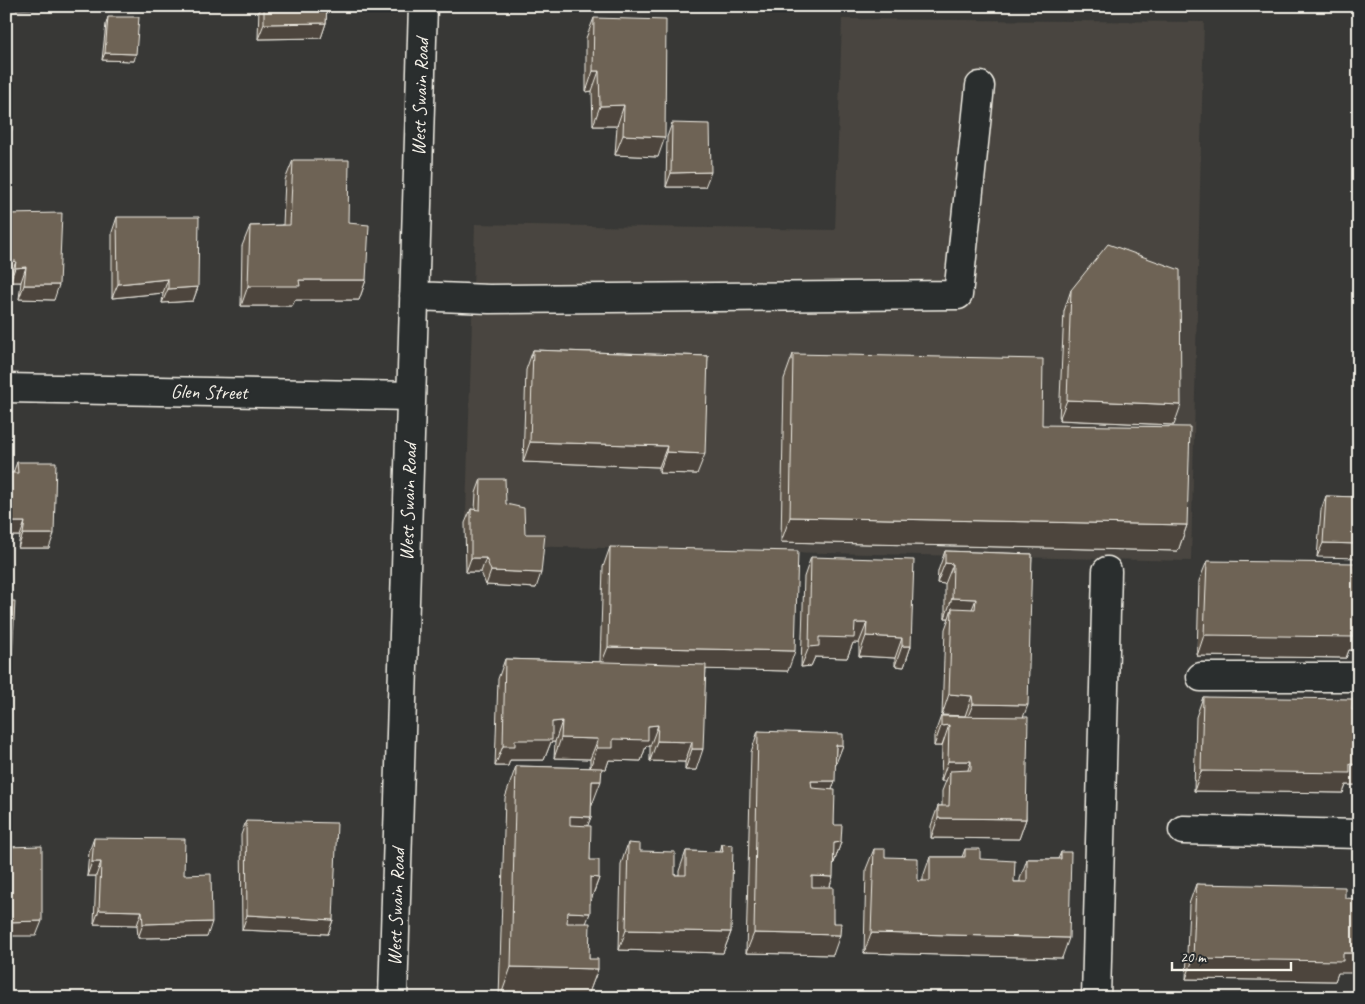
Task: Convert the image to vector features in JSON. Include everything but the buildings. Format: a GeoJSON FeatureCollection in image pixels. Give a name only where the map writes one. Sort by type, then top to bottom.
{"type":"FeatureCollection","features":[{"type":"Feature","properties":{"kind":"street","name":"West Swain Road"},"geometry":{"type":"LineString","coordinates":[[393,998],[423,6]]}},
{"type":"Feature","properties":{"kind":"street"},"geometry":{"type":"LineString","coordinates":[[414,296],[489,299],[958,295],[980,86]]}},
{"type":"Feature","properties":{"kind":"street","name":"Glen Street"},"geometry":{"type":"LineString","coordinates":[[6,388],[411,396]]}},
{"type":"Feature","properties":{"kind":"street"},"geometry":{"type":"LineString","coordinates":[[1096,998],[1107,571]]}},
{"type":"Feature","properties":{"kind":"street"},"geometry":{"type":"LineString","coordinates":[[1201,677],[1359,678]]}},
{"type":"Feature","properties":{"kind":"street"},"geometry":{"type":"LineString","coordinates":[[1183,830],[1359,834]]}},
{"type":"Feature","properties":{"kind":"shaded area"},"geometry":{"type":"Polygon","coordinates":[[[842,19],[1204,22],[1191,561],[465,545],[475,224],[835,230],[842,19]]]}}]}
